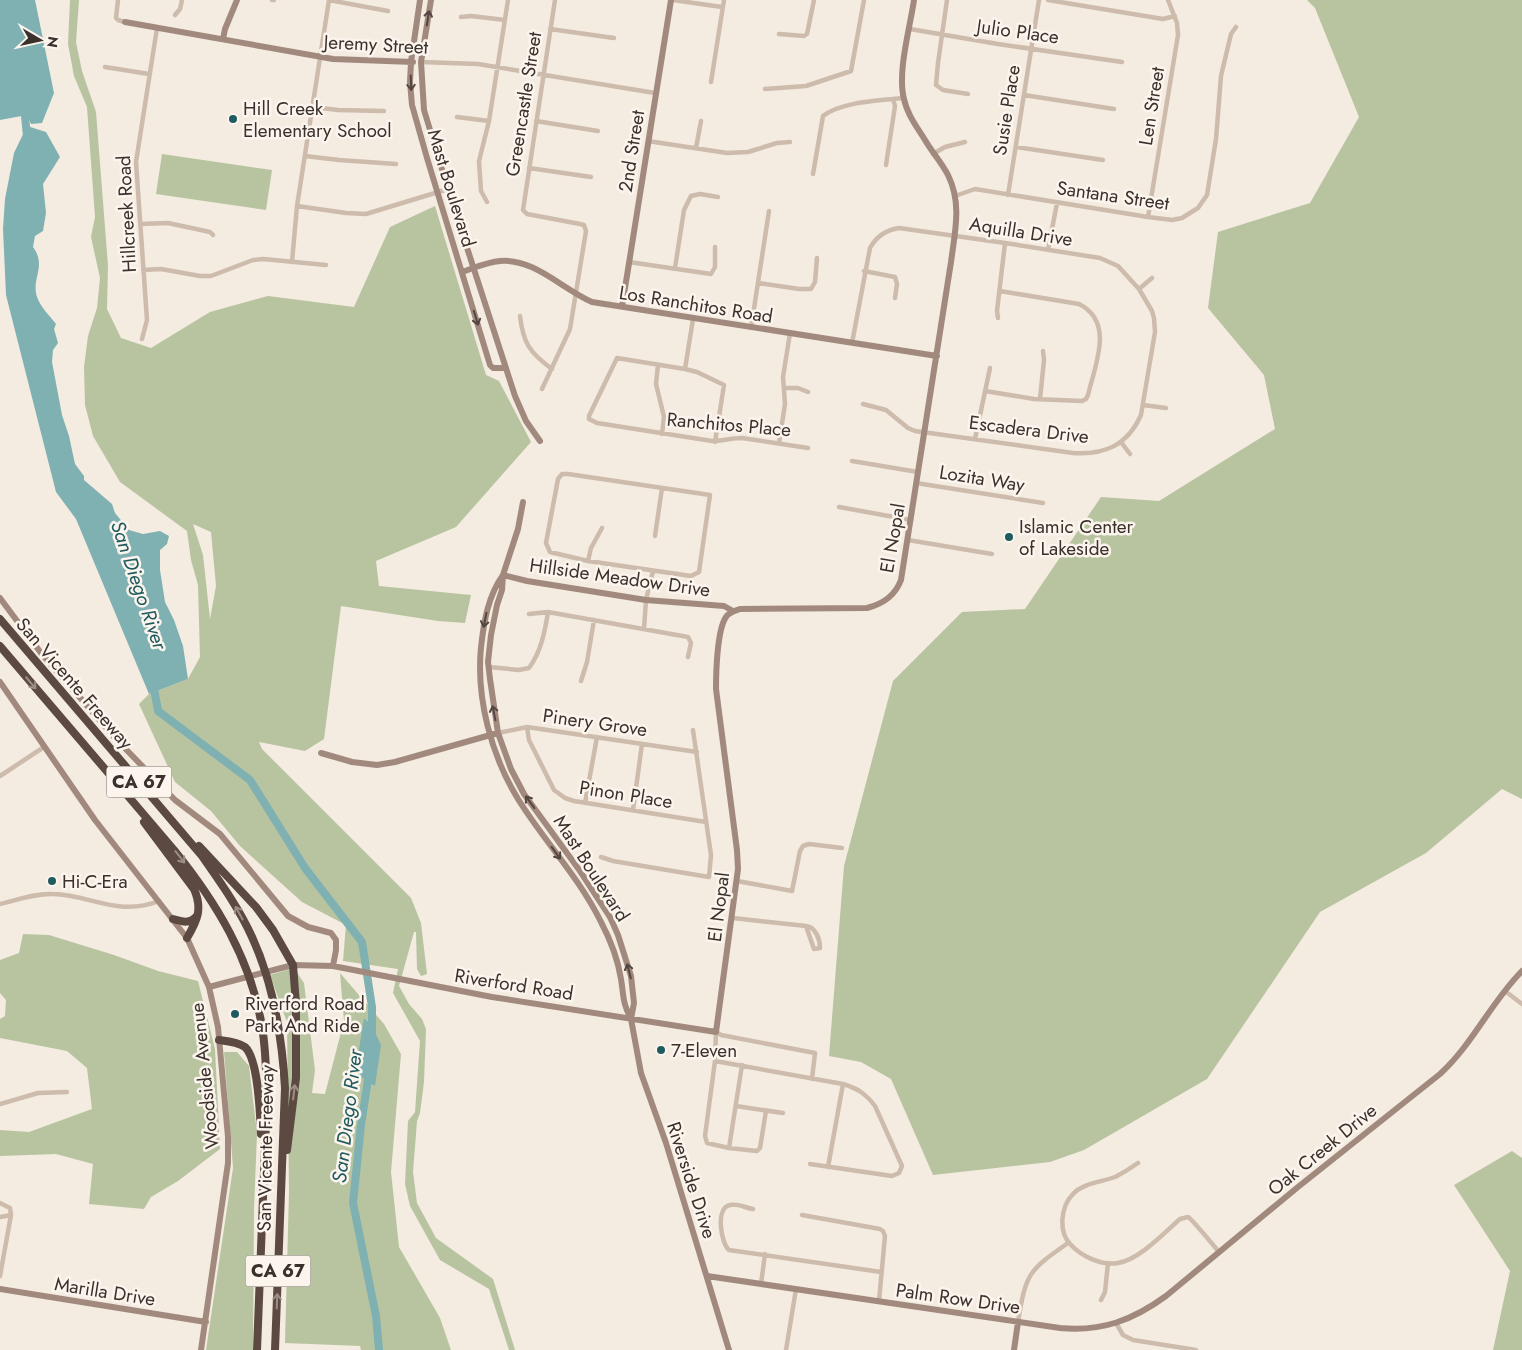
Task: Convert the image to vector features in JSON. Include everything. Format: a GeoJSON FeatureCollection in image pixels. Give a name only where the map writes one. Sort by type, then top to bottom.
{"type":"FeatureCollection","features":[{"type":"Feature","properties":{"kind":"highway","name":"San Vicente Freeway"},"geometry":{"type":"LineString","coordinates":[[0,619],[202,856],[227,892],[252,936],[260,957],[270,986],[279,1023],[285,1088],[275,1350]]}},
{"type":"Feature","properties":{"kind":"highway","name":"San Vicente Freeway"},"geometry":{"type":"LineString","coordinates":[[0,646],[198,880],[224,920],[244,964],[253,989],[262,1026],[266,1058],[267,1096],[257,1350]]}},
{"type":"Feature","properties":{"kind":"highway"},"geometry":{"type":"LineString","coordinates":[[125,793],[194,889],[198,898],[199,914],[187,938]]}},
{"type":"Feature","properties":{"kind":"highway"},"geometry":{"type":"LineString","coordinates":[[171,818],[199,845],[256,907],[273,930],[294,965],[296,1078],[281,1192]]}},
{"type":"Feature","properties":{"kind":"highway"},"geometry":{"type":"LineString","coordinates":[[173,920],[187,923],[199,914]]}},
{"type":"Feature","properties":{"kind":"highway"},"geometry":{"type":"LineString","coordinates":[[219,1040],[239,1044],[245,1048],[252,1062],[260,1108],[262,1221]]}},
{"type":"Feature","properties":{"kind":"street","name":"Jeremy Street"},"geometry":{"type":"LineString","coordinates":[[118,0],[116,18],[118,20],[321,57],[342,60],[478,64],[656,93]]}},
{"type":"Feature","properties":{"kind":"street"},"geometry":{"type":"LineString","coordinates":[[175,15],[180,9],[182,0]]}},
{"type":"Feature","properties":{"kind":"street"},"geometry":{"type":"LineString","coordinates":[[223,40],[225,28],[237,0]]}},
{"type":"Feature","properties":{"kind":"street"},"geometry":{"type":"LineString","coordinates":[[292,262],[297,206],[329,0],[388,10]]}},
{"type":"Feature","properties":{"kind":"street","name":"Mast Boulevard"},"geometry":{"type":"LineString","coordinates":[[420,0],[411,62],[412,105],[490,366],[493,368],[505,368]]}},
{"type":"Feature","properties":{"kind":"street","name":"Mast Boulevard"},"geometry":{"type":"LineString","coordinates":[[431,0],[421,62],[424,110],[505,368],[526,421],[540,441]]}},
{"type":"Feature","properties":{"kind":"street"},"geometry":{"type":"LineString","coordinates":[[487,202],[480,192],[479,161],[489,121],[508,0]]}},
{"type":"Feature","properties":{"kind":"street","name":"Greencastle Street"},"geometry":{"type":"LineString","coordinates":[[555,0],[523,206],[524,213],[584,225],[586,231],[575,294]]}},
{"type":"Feature","properties":{"kind":"street"},"geometry":{"type":"LineString","coordinates":[[672,0],[722,7]]}},
{"type":"Feature","properties":{"kind":"street","name":"2nd Street"},"geometry":{"type":"LineString","coordinates":[[622,307],[672,0]]}},
{"type":"Feature","properties":{"kind":"street"},"geometry":{"type":"LineString","coordinates":[[711,82],[724,0]]}},
{"type":"Feature","properties":{"kind":"street"},"geometry":{"type":"LineString","coordinates":[[779,34],[804,36],[807,34],[814,0]]}},
{"type":"Feature","properties":{"kind":"street"},"geometry":{"type":"LineString","coordinates":[[765,89],[806,86],[851,71],[864,0]]}},
{"type":"Feature","properties":{"kind":"street","name":"El Nopal"},"geometry":{"type":"LineString","coordinates":[[716,1032],[733,918],[738,850],[716,689],[718,648],[724,620],[733,611],[740,609],[867,608],[875,606],[886,600],[898,587],[908,540],[955,236],[957,212],[955,196],[948,176],[908,113],[903,98],[903,64],[914,0]]}},
{"type":"Feature","properties":{"kind":"street"},"geometry":{"type":"LineString","coordinates":[[947,0],[936,85],[943,90],[968,94]]}},
{"type":"Feature","properties":{"kind":"street","name":"Susie Place"},"geometry":{"type":"LineString","coordinates":[[1008,195],[1039,0]]}},
{"type":"Feature","properties":{"kind":"street"},"geometry":{"type":"LineString","coordinates":[[1048,0],[1163,19],[1175,16]]}},
{"type":"Feature","properties":{"kind":"street","name":"Len Street"},"geometry":{"type":"LineString","coordinates":[[1148,218],[1178,36],[1178,23],[1168,0]]}},
{"type":"Feature","properties":{"kind":"street"},"geometry":{"type":"LineString","coordinates":[[461,17],[471,16],[505,20]]}},
{"type":"Feature","properties":{"kind":"street","name":"Santana Street"},"geometry":{"type":"LineString","coordinates":[[955,196],[975,189],[1148,218],[1172,220],[1182,218],[1198,208],[1207,195],[1216,139],[1220,76],[1231,34],[1236,27]]}},
{"type":"Feature","properties":{"kind":"street","name":"Hillcreek Road"},"geometry":{"type":"LineString","coordinates":[[142,339],[147,320],[136,162],[157,28]]}},
{"type":"Feature","properties":{"kind":"street"},"geometry":{"type":"LineString","coordinates":[[550,29],[614,38]]}},
{"type":"Feature","properties":{"kind":"street","name":"Julio Place"},"geometry":{"type":"LineString","coordinates":[[910,29],[1122,62]]}},
{"type":"Feature","properties":{"kind":"street"},"geometry":{"type":"LineString","coordinates":[[105,67],[149,74]]}},
{"type":"Feature","properties":{"kind":"street"},"geometry":{"type":"LineString","coordinates":[[1024,95],[1114,109]]}},
{"type":"Feature","properties":{"kind":"street"},"geometry":{"type":"LineString","coordinates":[[813,174],[823,116],[829,111],[862,103],[903,98]]}},
{"type":"Feature","properties":{"kind":"street"},"geometry":{"type":"LineString","coordinates":[[886,164],[895,106],[893,99]]}},
{"type":"Feature","properties":{"kind":"street"},"geometry":{"type":"LineString","coordinates":[[313,107],[338,110],[384,111]]}},
{"type":"Feature","properties":{"kind":"street"},"geometry":{"type":"LineString","coordinates":[[457,116],[489,121]]}},
{"type":"Feature","properties":{"kind":"street"},"geometry":{"type":"LineString","coordinates":[[536,121],[598,131]]}},
{"type":"Feature","properties":{"kind":"street"},"geometry":{"type":"LineString","coordinates":[[696,148],[700,121]]}},
{"type":"Feature","properties":{"kind":"street"},"geometry":{"type":"LineString","coordinates":[[648,141],[727,153],[748,152],[776,143],[790,142]]}},
{"type":"Feature","properties":{"kind":"street"},"geometry":{"type":"LineString","coordinates":[[933,154],[945,147],[965,142]]}},
{"type":"Feature","properties":{"kind":"street"},"geometry":{"type":"LineString","coordinates":[[1016,147],[1103,160]]}},
{"type":"Feature","properties":{"kind":"street"},"geometry":{"type":"LineString","coordinates":[[306,156],[396,164]]}},
{"type":"Feature","properties":{"kind":"street"},"geometry":{"type":"LineString","coordinates":[[529,168],[591,177]]}},
{"type":"Feature","properties":{"kind":"street"},"geometry":{"type":"LineString","coordinates":[[297,206],[366,214],[448,189]]}},
{"type":"Feature","properties":{"kind":"street"},"geometry":{"type":"LineString","coordinates":[[675,268],[684,210],[691,196],[700,194],[718,197]]}},
{"type":"Feature","properties":{"kind":"street"},"geometry":{"type":"LineString","coordinates":[[1048,250],[1057,203]]}},
{"type":"Feature","properties":{"kind":"street"},"geometry":{"type":"LineString","coordinates":[[751,328],[769,211]]}},
{"type":"Feature","properties":{"kind":"street"},"geometry":{"type":"LineString","coordinates":[[140,224],[168,223],[210,232],[213,235]]}},
{"type":"Feature","properties":{"kind":"street","name":"Aquilla Drive"},"geometry":{"type":"LineString","coordinates":[[852,343],[864,271],[872,245],[877,238],[887,231],[904,229],[1006,243],[1109,261],[1122,270],[1139,288],[1152,311],[1155,325],[1144,405]]}},
{"type":"Feature","properties":{"kind":"street"},"geometry":{"type":"LineString","coordinates":[[998,318],[997,311],[1006,243]]}},
{"type":"Feature","properties":{"kind":"street"},"geometry":{"type":"LineString","coordinates":[[629,262],[711,274],[715,267],[715,247]]}},
{"type":"Feature","properties":{"kind":"street"},"geometry":{"type":"LineString","coordinates":[[758,282],[810,289],[814,286],[818,258]]}},
{"type":"Feature","properties":{"kind":"street"},"geometry":{"type":"LineString","coordinates":[[144,270],[161,269],[210,276],[253,260],[263,259],[326,265]]}},
{"type":"Feature","properties":{"kind":"street","name":"Los Ranchitos Road"},"geometry":{"type":"LineString","coordinates":[[462,272],[499,261],[523,263],[592,302],[937,356]]}},
{"type":"Feature","properties":{"kind":"street"},"geometry":{"type":"LineString","coordinates":[[864,271],[895,277],[897,284],[895,298]]}},
{"type":"Feature","properties":{"kind":"street"},"geometry":{"type":"LineString","coordinates":[[1139,288],[1152,278]]}},
{"type":"Feature","properties":{"kind":"street"},"geometry":{"type":"LineString","coordinates":[[985,391],[1040,400],[1082,401],[1088,395],[1101,337],[1099,325],[1092,314],[1079,304],[1000,291]]}},
{"type":"Feature","properties":{"kind":"street"},"geometry":{"type":"LineString","coordinates":[[542,389],[570,329],[575,294]]}},
{"type":"Feature","properties":{"kind":"street"},"geometry":{"type":"LineString","coordinates":[[520,316],[522,333],[528,347],[536,357],[552,369]]}},
{"type":"Feature","properties":{"kind":"street"},"geometry":{"type":"LineString","coordinates":[[685,369],[693,319]]}},
{"type":"Feature","properties":{"kind":"street"},"geometry":{"type":"LineString","coordinates":[[779,443],[785,404],[783,378],[790,333]]}},
{"type":"Feature","properties":{"kind":"street"},"geometry":{"type":"LineString","coordinates":[[1040,400],[1044,360],[1043,351]]}},
{"type":"Feature","properties":{"kind":"street","name":"Ranchitos Place"},"geometry":{"type":"LineString","coordinates":[[658,364],[617,358],[588,416],[589,419],[597,423],[715,442],[742,438],[808,448]]}},
{"type":"Feature","properties":{"kind":"street"},"geometry":{"type":"LineString","coordinates":[[662,434],[664,417],[656,384],[658,364],[698,372],[724,385],[715,442]]}},
{"type":"Feature","properties":{"kind":"street"},"geometry":{"type":"LineString","coordinates":[[975,439],[990,368]]}},
{"type":"Feature","properties":{"kind":"street"},"geometry":{"type":"LineString","coordinates":[[785,388],[798,388],[808,392]]}},
{"type":"Feature","properties":{"kind":"street","name":"Escadera Drive"},"geometry":{"type":"LineString","coordinates":[[863,404],[886,410],[908,428],[924,432],[1084,453],[1104,451],[1121,442],[1136,426],[1144,405]]}},
{"type":"Feature","properties":{"kind":"street"},"geometry":{"type":"LineString","coordinates":[[1144,405],[1166,408]]}},
{"type":"Feature","properties":{"kind":"street"},"geometry":{"type":"LineString","coordinates":[[1121,442],[1130,454]]}},
{"type":"Feature","properties":{"kind":"street"},"geometry":{"type":"LineString","coordinates":[[852,461],[918,472]]}},
{"type":"Feature","properties":{"kind":"street"},"geometry":{"type":"LineString","coordinates":[[562,474],[710,495],[698,572],[691,576],[588,561],[550,552],[546,543],[558,479],[562,474]]}},
{"type":"Feature","properties":{"kind":"street","name":"Lozita Way"},"geometry":{"type":"LineString","coordinates":[[916,483],[1042,503]]}},
{"type":"Feature","properties":{"kind":"street"},"geometry":{"type":"LineString","coordinates":[[655,536],[662,488]]}},
{"type":"Feature","properties":{"kind":"street"},"geometry":{"type":"LineString","coordinates":[[503,575],[518,529],[523,502]]}},
{"type":"Feature","properties":{"kind":"street"},"geometry":{"type":"LineString","coordinates":[[839,508],[911,520]]}},
{"type":"Feature","properties":{"kind":"street"},"geometry":{"type":"LineString","coordinates":[[588,561],[591,548],[602,528]]}},
{"type":"Feature","properties":{"kind":"street"},"geometry":{"type":"LineString","coordinates":[[908,540],[992,554]]}},
{"type":"Feature","properties":{"kind":"street"},"geometry":{"type":"LineString","coordinates":[[644,629],[646,600],[653,571]]}},
{"type":"Feature","properties":{"kind":"street","name":"Mast Boulevard"},"geometry":{"type":"LineString","coordinates":[[503,575],[502,590],[491,635],[489,667],[491,698],[498,732],[511,769],[524,794],[610,917],[626,957],[631,976],[634,1003],[631,1019]]}},
{"type":"Feature","properties":{"kind":"street","name":"Mast Boulevard"},"geometry":{"type":"LineString","coordinates":[[503,575],[494,587],[482,635],[480,663],[482,698],[490,735],[504,772],[518,799],[581,888],[601,922],[610,942],[621,979],[624,1004],[631,1019]]}},
{"type":"Feature","properties":{"kind":"street","name":"Hillside Meadow Drive"},"geometry":{"type":"LineString","coordinates":[[503,575],[527,581],[646,600],[724,606],[733,611]]}},
{"type":"Feature","properties":{"kind":"street"},"geometry":{"type":"LineString","coordinates":[[0,598],[41,653],[116,740],[175,800],[220,834],[285,913],[296,922],[331,933],[336,940],[333,966]]}},
{"type":"Feature","properties":{"kind":"street"},"geometry":{"type":"LineString","coordinates":[[489,667],[519,670],[530,668],[544,636],[548,612]]}},
{"type":"Feature","properties":{"kind":"street"},"geometry":{"type":"LineString","coordinates":[[529,614],[548,612],[688,638],[691,643],[688,656]]}},
{"type":"Feature","properties":{"kind":"street"},"geometry":{"type":"LineString","coordinates":[[581,681],[587,662],[594,620]]}},
{"type":"Feature","properties":{"kind":"street","name":"Woodside Avenue"},"geometry":{"type":"LineString","coordinates":[[0,682],[95,820],[187,938],[209,987],[215,1010],[219,1040],[228,1137],[228,1163],[201,1350]]}},
{"type":"Feature","properties":{"kind":"street","name":"Pinery Grove"},"geometry":{"type":"LineString","coordinates":[[321,752],[352,762],[377,765],[395,762],[498,732],[527,727],[697,752]]}},
{"type":"Feature","properties":{"kind":"street","name":"Pinon Place"},"geometry":{"type":"LineString","coordinates":[[527,727],[529,740],[554,790],[569,800],[706,822]]}},
{"type":"Feature","properties":{"kind":"street"},"geometry":{"type":"LineString","coordinates":[[601,857],[613,861],[709,877],[711,855],[693,730]]}},
{"type":"Feature","properties":{"kind":"street"},"geometry":{"type":"LineString","coordinates":[[586,803],[597,737]]}},
{"type":"Feature","properties":{"kind":"street"},"geometry":{"type":"LineString","coordinates":[[633,810],[642,744]]}},
{"type":"Feature","properties":{"kind":"street"},"geometry":{"type":"LineString","coordinates":[[0,776],[44,747]]}},
{"type":"Feature","properties":{"kind":"street"},"geometry":{"type":"LineString","coordinates":[[737,881],[792,891],[800,851],[803,846],[809,844],[842,848]]}},
{"type":"Feature","properties":{"kind":"street"},"geometry":{"type":"LineString","coordinates":[[581,888],[588,883]]}},
{"type":"Feature","properties":{"kind":"street"},"geometry":{"type":"LineString","coordinates":[[0,904],[43,894],[55,894],[112,906],[150,905],[159,901]]}},
{"type":"Feature","properties":{"kind":"street"},"geometry":{"type":"LineString","coordinates":[[733,918],[806,926],[813,928],[820,948],[814,949],[806,926]]}},
{"type":"Feature","properties":{"kind":"street","name":"Riverford Road"},"geometry":{"type":"LineString","coordinates":[[209,987],[294,965],[333,966],[492,997],[716,1032],[721,1035],[815,1053],[812,1078]]}},
{"type":"Feature","properties":{"kind":"street","name":"Oak Creek Drive"},"geometry":{"type":"LineString","coordinates":[[1116,1323],[1147,1310],[1166,1296],[1448,1067],[1522,971]]}},
{"type":"Feature","properties":{"kind":"street"},"geometry":{"type":"LineString","coordinates":[[1505,991],[1522,1004]]}},
{"type":"Feature","properties":{"kind":"street","name":"Riverside Drive"},"geometry":{"type":"LineString","coordinates":[[631,1019],[641,1073],[666,1143],[729,1350]]}},
{"type":"Feature","properties":{"kind":"street"},"geometry":{"type":"LineString","coordinates":[[716,1032],[715,1061],[705,1138],[710,1144],[757,1151],[760,1148],[766,1111]]}},
{"type":"Feature","properties":{"kind":"street"},"geometry":{"type":"LineString","coordinates":[[715,1061],[844,1084],[857,1088],[872,1102],[902,1166],[899,1173],[892,1176],[810,1164]]}},
{"type":"Feature","properties":{"kind":"street"},"geometry":{"type":"LineString","coordinates":[[729,1148],[742,1065]]}},
{"type":"Feature","properties":{"kind":"street"},"geometry":{"type":"LineString","coordinates":[[828,1166],[844,1084]]}},
{"type":"Feature","properties":{"kind":"street"},"geometry":{"type":"LineString","coordinates":[[0,1104],[38,1093],[67,1092]]}},
{"type":"Feature","properties":{"kind":"street"},"geometry":{"type":"LineString","coordinates":[[736,1106],[783,1113]]}},
{"type":"Feature","properties":{"kind":"street"},"geometry":{"type":"LineString","coordinates":[[1138,1163],[1117,1176],[1084,1187],[1074,1193],[1068,1200],[1063,1216],[1062,1225],[1068,1243],[1098,1262],[1119,1263],[1138,1255],[1180,1219],[1186,1217],[1193,1220],[1218,1252]]}},
{"type":"Feature","properties":{"kind":"street"},"geometry":{"type":"LineString","coordinates":[[0,1203],[10,1208],[11,1215],[0,1276]]}},
{"type":"Feature","properties":{"kind":"street"},"geometry":{"type":"LineString","coordinates":[[753,1209],[733,1204],[726,1206],[722,1210],[720,1219],[725,1245],[731,1250],[881,1272]]}},
{"type":"Feature","properties":{"kind":"street"},"geometry":{"type":"LineString","coordinates":[[0,1217],[11,1215]]}},
{"type":"Feature","properties":{"kind":"street"},"geometry":{"type":"LineString","coordinates":[[802,1215],[882,1230],[885,1236],[879,1301]]}},
{"type":"Feature","properties":{"kind":"street"},"geometry":{"type":"LineString","coordinates":[[1014,1350],[1024,1288],[1028,1277],[1042,1261],[1068,1243]]}},
{"type":"Feature","properties":{"kind":"street"},"geometry":{"type":"LineString","coordinates":[[761,1284],[765,1254]]}},
{"type":"Feature","properties":{"kind":"street"},"geometry":{"type":"LineString","coordinates":[[1101,1300],[1105,1292],[1108,1263]]}},
{"type":"Feature","properties":{"kind":"street","name":"Palm Row Drive"},"geometry":{"type":"LineString","coordinates":[[706,1276],[1076,1329],[1096,1328],[1116,1323]]}},
{"type":"Feature","properties":{"kind":"street"},"geometry":{"type":"LineString","coordinates":[[786,1350],[796,1289]]}},
{"type":"Feature","properties":{"kind":"street","name":"Marilla Drive"},"geometry":{"type":"LineString","coordinates":[[0,1290],[206,1322]]}},
{"type":"Feature","properties":{"kind":"street"},"geometry":{"type":"LineString","coordinates":[[1116,1323],[1123,1335],[1133,1340],[1196,1350]]}},
{"type":"Feature","properties":{"kind":"green space"},"geometry":{"type":"Polygon","coordinates":[[[70,0],[79,0],[76,42],[82,71],[96,112],[108,266],[107,309],[121,338],[151,348],[210,312],[268,296],[354,307],[390,227],[435,206],[486,375],[499,381],[531,442],[456,527],[376,561],[379,586],[471,595],[465,623],[438,621],[341,606],[324,739],[305,751],[259,742],[262,749],[411,898],[421,923],[427,974],[421,976],[417,969],[416,932],[414,932],[399,986],[409,1004],[422,1019],[426,1029],[424,1082],[420,1113],[417,1121],[413,1172],[417,1203],[436,1238],[493,1279],[515,1350],[509,1350],[489,1289],[440,1260],[410,1206],[405,1184],[408,1121],[415,1112],[420,1041],[393,993],[398,969],[343,961],[346,925],[302,902],[240,846],[211,811],[175,782],[139,704],[149,694],[188,679],[200,657],[198,585],[191,560],[187,531],[120,482],[93,436],[85,405],[84,367],[88,336],[97,308],[100,278],[91,237],[95,217],[87,107],[74,76],[68,44],[70,0]],[[193,524],[203,555],[210,619],[216,586],[211,532],[193,524]]]}},
{"type":"Feature","properties":{"kind":"green space"},"geometry":{"type":"Polygon","coordinates":[[[1307,0],[1522,0],[1522,799],[1502,789],[1426,853],[1320,912],[1207,1079],[1084,1150],[1050,1162],[933,1175],[891,1079],[861,1062],[829,1056],[844,866],[893,681],[962,612],[1025,609],[1101,497],[1159,501],[1275,429],[1264,375],[1208,308],[1218,232],[1310,203],[1359,117],[1315,8],[1307,0]]]}},
{"type":"Feature","properties":{"kind":"green space"},"geometry":{"type":"Polygon","coordinates":[[[162,154],[272,170],[266,210],[156,194],[162,154]]]}},
{"type":"Feature","properties":{"kind":"green space"},"geometry":{"type":"Polygon","coordinates":[[[23,934],[49,935],[158,971],[198,981],[215,1049],[220,1149],[178,1181],[151,1197],[144,1209],[89,1204],[93,1164],[56,1154],[0,1156],[0,1130],[29,1132],[92,1109],[87,1068],[67,1051],[0,1038],[0,1019],[5,1016],[6,1000],[0,993],[0,960],[19,953],[23,934]]]}},
{"type":"Feature","properties":{"kind":"green space"},"geometry":{"type":"Polygon","coordinates":[[[294,968],[304,983],[315,1070],[312,1093],[325,1094],[344,1021],[340,973],[384,1024],[401,1054],[391,1172],[399,1247],[440,1318],[451,1350],[361,1350],[360,1346],[285,1343],[289,1192],[287,1022],[270,975],[294,968]]]}},
{"type":"Feature","properties":{"kind":"green space"},"geometry":{"type":"Polygon","coordinates":[[[224,1052],[237,1052],[249,1066],[257,1133],[254,1210],[253,1350],[206,1350],[233,1168],[224,1052]]]}},
{"type":"Feature","properties":{"kind":"green space"},"geometry":{"type":"Polygon","coordinates":[[[1512,1151],[1522,1158],[1522,1350],[1493,1350],[1510,1271],[1454,1185],[1512,1151]]]}},
{"type":"Feature","properties":{"kind":"water"},"geometry":{"type":"Polygon","coordinates":[[[0,0],[35,0],[54,93],[42,123],[31,124],[27,115],[0,120],[0,0]]]}},
{"type":"Feature","properties":{"kind":"water"},"geometry":{"type":"Polygon","coordinates":[[[27,126],[46,132],[60,157],[43,184],[46,213],[43,231],[35,236],[33,247],[39,260],[36,284],[37,297],[56,324],[54,329],[58,343],[53,350],[52,362],[62,415],[75,464],[84,476],[84,480],[112,504],[115,513],[129,530],[143,534],[160,531],[169,536],[167,544],[160,550],[160,570],[165,602],[174,620],[183,646],[188,679],[149,694],[76,519],[56,492],[6,295],[3,229],[5,199],[14,153],[27,126]]]}},
{"type":"Feature","properties":{"kind":"water"},"geometry":{"type":"Polygon","coordinates":[[[364,1018],[372,1026],[381,1045],[375,1086],[358,1075],[359,1049],[364,1018]]]}},
{"type":"Feature","properties":{"kind":"waterway","name":"San Diego River"},"geometry":{"type":"LineString","coordinates":[[24,106],[27,136]]}},
{"type":"Feature","properties":{"kind":"waterway","name":"San Diego River"},"geometry":{"type":"LineString","coordinates":[[153,683],[158,711],[250,780],[305,868],[362,942],[372,1007],[372,1034]]}},
{"type":"Feature","properties":{"kind":"waterway","name":"San Diego River"},"geometry":{"type":"LineString","coordinates":[[369,1073],[361,1125],[353,1203],[376,1316],[379,1350]]}},
{"type":"Feature","properties":{"kind":"place","name":"Hill Creek Elementary School"},"geometry":{"type":"Point","coordinates":[233,119]}},
{"type":"Feature","properties":{"kind":"place","name":"Islamic Center of Lakeside"},"geometry":{"type":"Point","coordinates":[1009,537]}},
{"type":"Feature","properties":{"kind":"place","name":"Hi-C-Era"},"geometry":{"type":"Point","coordinates":[52,881]}},
{"type":"Feature","properties":{"kind":"place","name":"Riverford Road Park And Ride"},"geometry":{"type":"Point","coordinates":[235,1014]}},
{"type":"Feature","properties":{"kind":"place","name":"7-Eleven"},"geometry":{"type":"Point","coordinates":[661,1050]}}]}
